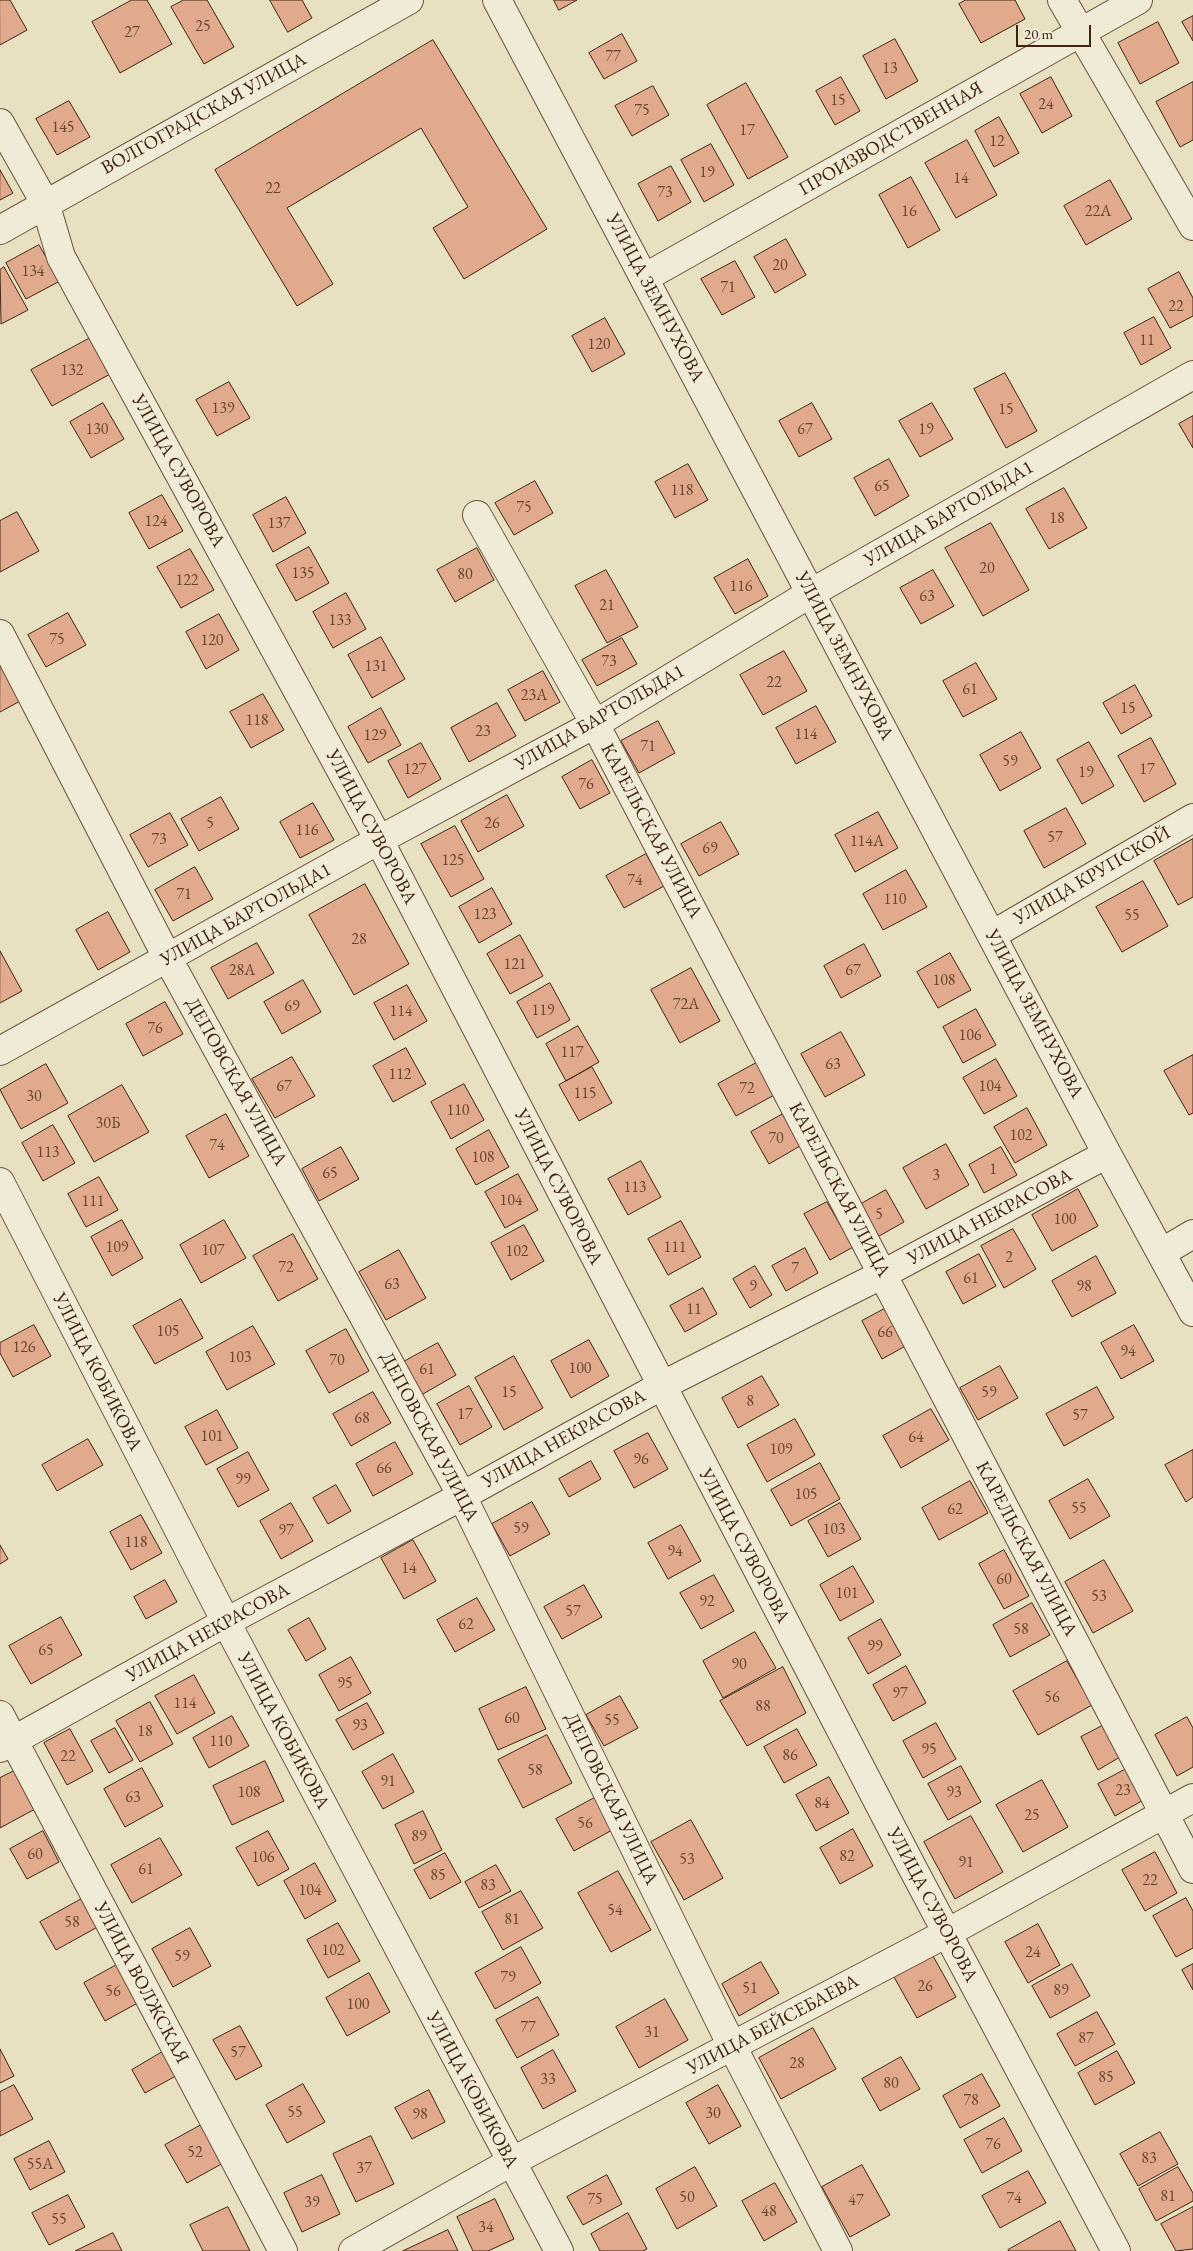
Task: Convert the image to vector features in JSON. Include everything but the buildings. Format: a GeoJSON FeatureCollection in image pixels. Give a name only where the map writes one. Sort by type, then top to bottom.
{"type":"FeatureCollection","features":[{"type":"Feature","properties":{"kind":"street","name":"ВОЛГОГРАДСКАЯ УЛИЦА"},"geometry":{"type":"LineString","coordinates":[[0,230],[409,0]]}},
{"type":"Feature","properties":{"kind":"street","name":"УЛИЦА ЗЕМНУХОВА"},"geometry":{"type":"LineString","coordinates":[[497,0],[1107,1154],[1193,1312]]}},
{"type":"Feature","properties":{"kind":"street"},"geometry":{"type":"LineString","coordinates":[[1062,0],[1193,226]]}},
{"type":"Feature","properties":{"kind":"street","name":"ПРОИЗВОДСТВЕННАЯ"},"geometry":{"type":"LineString","coordinates":[[644,278],[1138,0]]}},
{"type":"Feature","properties":{"kind":"street","name":"УЛИЦА СУВОРОВА"},"geometry":{"type":"LineString","coordinates":[[0,123],[45,204],[61,257],[379,840],[661,1386],[947,1933],[1116,2251]]}},
{"type":"Feature","properties":{"kind":"street","name":"УЛИЦА БАРТОЛЬДА1"},"geometry":{"type":"LineString","coordinates":[[0,1050],[168,959],[379,840],[595,724],[811,593],[1193,375]]}},
{"type":"Feature","properties":{"kind":"street","name":"КАРЕЛЬСКАЯ УЛИЦА"},"geometry":{"type":"LineString","coordinates":[[477,516],[595,724],[1193,1869]]}},
{"type":"Feature","properties":{"kind":"street","name":"ДЕПОВСКАЯ УЛИЦА"},"geometry":{"type":"LineString","coordinates":[[0,634],[168,959],[462,1496],[732,2046],[838,2251]]}},
{"type":"Feature","properties":{"kind":"street","name":"УЛИЦА КРУПСКОЙ"},"geometry":{"type":"LineString","coordinates":[[992,935],[1193,818]]}},
{"type":"Feature","properties":{"kind":"street","name":"УЛИЦА НЕКРАСОВА"},"geometry":{"type":"LineString","coordinates":[[7,1745],[226,1622],[462,1496],[661,1386],[883,1274],[1107,1154]]}},
{"type":"Feature","properties":{"kind":"street","name":"УЛИЦА КОБИКОВА"},"geometry":{"type":"LineString","coordinates":[[0,1182],[226,1622],[510,2162],[559,2251]]}},
{"type":"Feature","properties":{"kind":"street"},"geometry":{"type":"LineString","coordinates":[[1161,1253],[1193,1234]]}},
{"type":"Feature","properties":{"kind":"street","name":"УЛИЦА ВОЛЖСКАЯ"},"geometry":{"type":"LineString","coordinates":[[0,1715],[7,1745],[283,2251]]}},
{"type":"Feature","properties":{"kind":"street","name":"УЛИЦА БЕЙСЕБАЕВА"},"geometry":{"type":"LineString","coordinates":[[353,2251],[510,2162],[947,1933],[1193,1798]]}}]}
